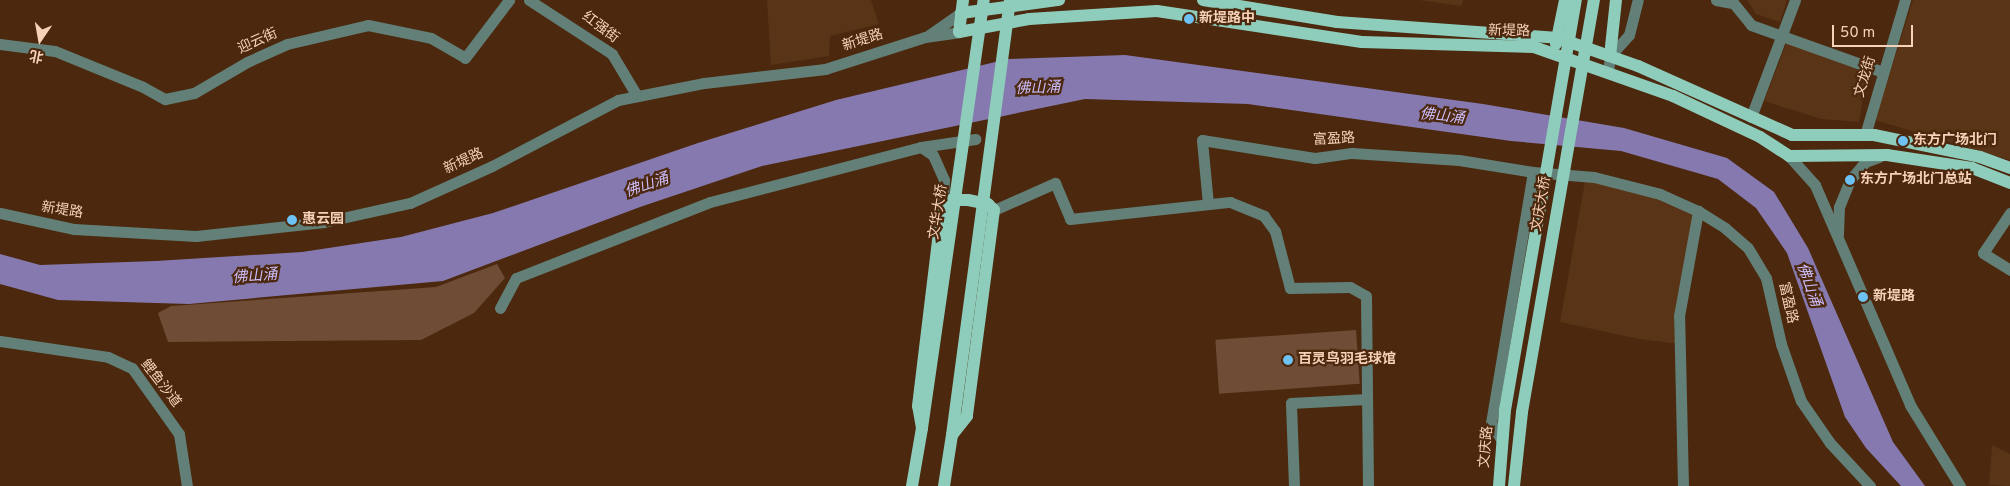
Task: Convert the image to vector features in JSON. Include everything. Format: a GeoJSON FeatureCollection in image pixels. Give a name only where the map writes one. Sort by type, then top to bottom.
{"type":"FeatureCollection","features":[{"type":"Feature","properties":{"kind":"main road","name":"文华大桥"},"geometry":{"type":"LineString","coordinates":[[912,486],[984,0]]}},
{"type":"Feature","properties":{"kind":"main road","name":"新堤路"},"geometry":{"type":"LineString","coordinates":[[962,6],[1059,0]]}},
{"type":"Feature","properties":{"kind":"main road","name":"新堤路"},"geometry":{"type":"LineString","coordinates":[[1203,0],[1337,22],[1558,38],[1610,56],[1792,135],[1865,135],[1980,156],[2010,168]]}},
{"type":"Feature","properties":{"kind":"main road"},"geometry":{"type":"LineString","coordinates":[[1553,53],[1566,0]]}},
{"type":"Feature","properties":{"kind":"main road","name":"文庆大桥"},"geometry":{"type":"LineString","coordinates":[[1505,410],[1576,0]]}},
{"type":"Feature","properties":{"kind":"main road","name":"文庆大桥"},"geometry":{"type":"LineString","coordinates":[[1514,486],[1522,412],[1594,0]]}},
{"type":"Feature","properties":{"kind":"main road"},"geometry":{"type":"LineString","coordinates":[[1610,56],[1616,0]]}},
{"type":"Feature","properties":{"kind":"main road"},"geometry":{"type":"LineString","coordinates":[[1018,2],[1018,21]]}},
{"type":"Feature","properties":{"kind":"main road"},"geometry":{"type":"LineString","coordinates":[[944,486],[1018,2]]}},
{"type":"Feature","properties":{"kind":"main road"},"geometry":{"type":"LineString","coordinates":[[960,32],[962,6]]}},
{"type":"Feature","properties":{"kind":"main road","name":"新堤路"},"geometry":{"type":"LineString","coordinates":[[960,32],[1018,21],[1090,13],[1157,11],[1362,42],[1534,47],[1608,71],[1721,117],[1790,156]]}},
{"type":"Feature","properties":{"kind":"main road"},"geometry":{"type":"LineString","coordinates":[[1792,135],[1790,156],[1887,155],[1972,168],[2010,183]]}},
{"type":"Feature","properties":{"kind":"main road"},"geometry":{"type":"LineString","coordinates":[[1860,155],[1865,135]]}},
{"type":"Feature","properties":{"kind":"main road"},"geometry":{"type":"LineString","coordinates":[[922,428],[918,406],[943,200],[988,204],[994,210],[967,416],[952,435]]}},
{"type":"Feature","properties":{"kind":"main road","name":"文庆路"},"geometry":{"type":"LineString","coordinates":[[1499,486],[1505,410]]}},
{"type":"Feature","properties":{"kind":"street","name":"迎云街"},"geometry":{"type":"LineString","coordinates":[[0,44],[55,51],[143,87],[165,99],[194,93],[247,62],[287,44],[368,24],[431,38],[464,58],[509,0]]}},
{"type":"Feature","properties":{"kind":"street","name":"红强街"},"geometry":{"type":"LineString","coordinates":[[529,0],[612,54],[637,96]]}},
{"type":"Feature","properties":{"kind":"street"},"geometry":{"type":"LineString","coordinates":[[1608,71],[1610,56],[1629,35],[1638,0]]}},
{"type":"Feature","properties":{"kind":"street"},"geometry":{"type":"LineString","coordinates":[[1716,0],[1731,2],[1751,25],[1883,72]]}},
{"type":"Feature","properties":{"kind":"street"},"geometry":{"type":"LineString","coordinates":[[1751,117],[1795,0]]}},
{"type":"Feature","properties":{"kind":"street","name":"文龙街"},"geometry":{"type":"LineString","coordinates":[[1865,135],[1906,0]]}},
{"type":"Feature","properties":{"kind":"street","name":"新堤路"},"geometry":{"type":"LineString","coordinates":[[925,37],[962,6]]}},
{"type":"Feature","properties":{"kind":"street","name":"新堤路"},"geometry":{"type":"LineString","coordinates":[[0,213],[74,229],[196,236],[324,222],[410,204],[492,166],[618,100],[704,84],[825,69],[925,37],[960,32]]}},
{"type":"Feature","properties":{"kind":"street"},"geometry":{"type":"LineString","coordinates":[[500,308],[516,278],[710,202],[921,147],[975,139]]}},
{"type":"Feature","properties":{"kind":"street","name":"富盈路"},"geometry":{"type":"LineString","coordinates":[[1208,204],[1202,140],[1315,158],[1362,154],[1459,160],[1532,172],[1594,177],[1660,194],[1698,211],[1726,228],[1748,248],[1766,278],[1781,344],[1801,401],[1830,443],[1870,486]]}},
{"type":"Feature","properties":{"kind":"street"},"geometry":{"type":"LineString","coordinates":[[921,147],[933,155],[944,180],[943,200]]}},
{"type":"Feature","properties":{"kind":"street"},"geometry":{"type":"LineString","coordinates":[[1838,238],[1839,207],[1850,180],[1865,162],[1887,155]]}},
{"type":"Feature","properties":{"kind":"street","name":"新堤路"},"geometry":{"type":"LineString","coordinates":[[1790,156],[1815,185],[1910,405],[1960,486]]}},
{"type":"Feature","properties":{"kind":"street"},"geometry":{"type":"LineString","coordinates":[[1502,441],[1491,423],[1532,172]]}},
{"type":"Feature","properties":{"kind":"street"},"geometry":{"type":"LineString","coordinates":[[994,210],[1055,183],[1070,219],[1230,202],[1264,216],[1275,230],[1290,288],[1350,287],[1366,296],[1368,486]]}},
{"type":"Feature","properties":{"kind":"street"},"geometry":{"type":"LineString","coordinates":[[1683,486],[1679,316],[1698,211]]}},
{"type":"Feature","properties":{"kind":"street"},"geometry":{"type":"LineString","coordinates":[[2010,213],[1983,253],[2010,270]]}},
{"type":"Feature","properties":{"kind":"street","name":"鲤鱼沙道"},"geometry":{"type":"LineString","coordinates":[[0,341],[108,357],[132,368],[178,434],[187,486]]}},
{"type":"Feature","properties":{"kind":"street"},"geometry":{"type":"LineString","coordinates":[[1294,486],[1291,403],[1367,399]]}},
{"type":"Feature","properties":{"kind":"shaded area"},"geometry":{"type":"Polygon","coordinates":[[[767,0],[871,0],[879,24],[830,36],[829,56],[771,65],[767,0]]]}},
{"type":"Feature","properties":{"kind":"shaded area"},"geometry":{"type":"Polygon","coordinates":[[[1419,0],[1463,0],[1461,6],[1419,0]]]}},
{"type":"Feature","properties":{"kind":"shaded area"},"geometry":{"type":"Polygon","coordinates":[[[1747,0],[1787,0],[1780,22],[1756,14],[1747,0]]]}},
{"type":"Feature","properties":{"kind":"shaded area"},"geometry":{"type":"Polygon","coordinates":[[[1913,0],[2010,0],[2010,160],[1875,120],[1913,0]]]}},
{"type":"Feature","properties":{"kind":"shaded area"},"geometry":{"type":"Polygon","coordinates":[[[1787,42],[1867,73],[1859,122],[1821,119],[1764,101],[1787,42]]]}},
{"type":"Feature","properties":{"kind":"shaded area"},"geometry":{"type":"Polygon","coordinates":[[[1586,176],[1698,211],[1679,344],[1639,339],[1560,322],[1586,176]]]}},
{"type":"Feature","properties":{"kind":"shaded area"},"geometry":{"type":"Polygon","coordinates":[[[497,264],[505,278],[474,313],[421,340],[168,342],[158,313],[171,306],[436,287],[497,264]]]}},
{"type":"Feature","properties":{"kind":"shaded area","name":"百灵鸟羽毛球馆"},"geometry":{"type":"Polygon","coordinates":[[[1356,330],[1360,384],[1219,394],[1215,340],[1356,330]]]}},
{"type":"Feature","properties":{"kind":"shaded area"},"geometry":{"type":"Polygon","coordinates":[[[1992,445],[2010,454],[2010,486],[1989,485],[1992,445]]]}},
{"type":"Feature","properties":{"kind":"water","name":"佛山涌"},"geometry":{"type":"Polygon","coordinates":[[[1125,55],[1483,104],[1624,128],[1727,158],[1774,192],[1808,248],[1893,442],[1925,486],[1901,486],[1866,448],[1845,417],[1787,253],[1756,208],[1718,179],[1621,151],[1511,141],[1248,104],[1085,99],[762,166],[640,207],[443,281],[189,304],[58,300],[0,284],[0,254],[40,265],[156,261],[302,252],[401,237],[493,213],[698,143],[836,100],[1008,59],[1125,55]]]}},
{"type":"Feature","properties":{"kind":"place","name":"新堤路中"},"geometry":{"type":"Point","coordinates":[1189,19]}},
{"type":"Feature","properties":{"kind":"place","name":"东方广场北门"},"geometry":{"type":"Point","coordinates":[1903,141]}},
{"type":"Feature","properties":{"kind":"place","name":"东方广场北门总站"},"geometry":{"type":"Point","coordinates":[1850,180]}},
{"type":"Feature","properties":{"kind":"place","name":"惠云园"},"geometry":{"type":"Point","coordinates":[292,220]}},
{"type":"Feature","properties":{"kind":"place","name":"新堤路"},"geometry":{"type":"Point","coordinates":[1863,297]}},
{"type":"Feature","properties":{"kind":"place","name":"百灵鸟羽毛球馆"},"geometry":{"type":"Point","coordinates":[1288,360]}}]}
